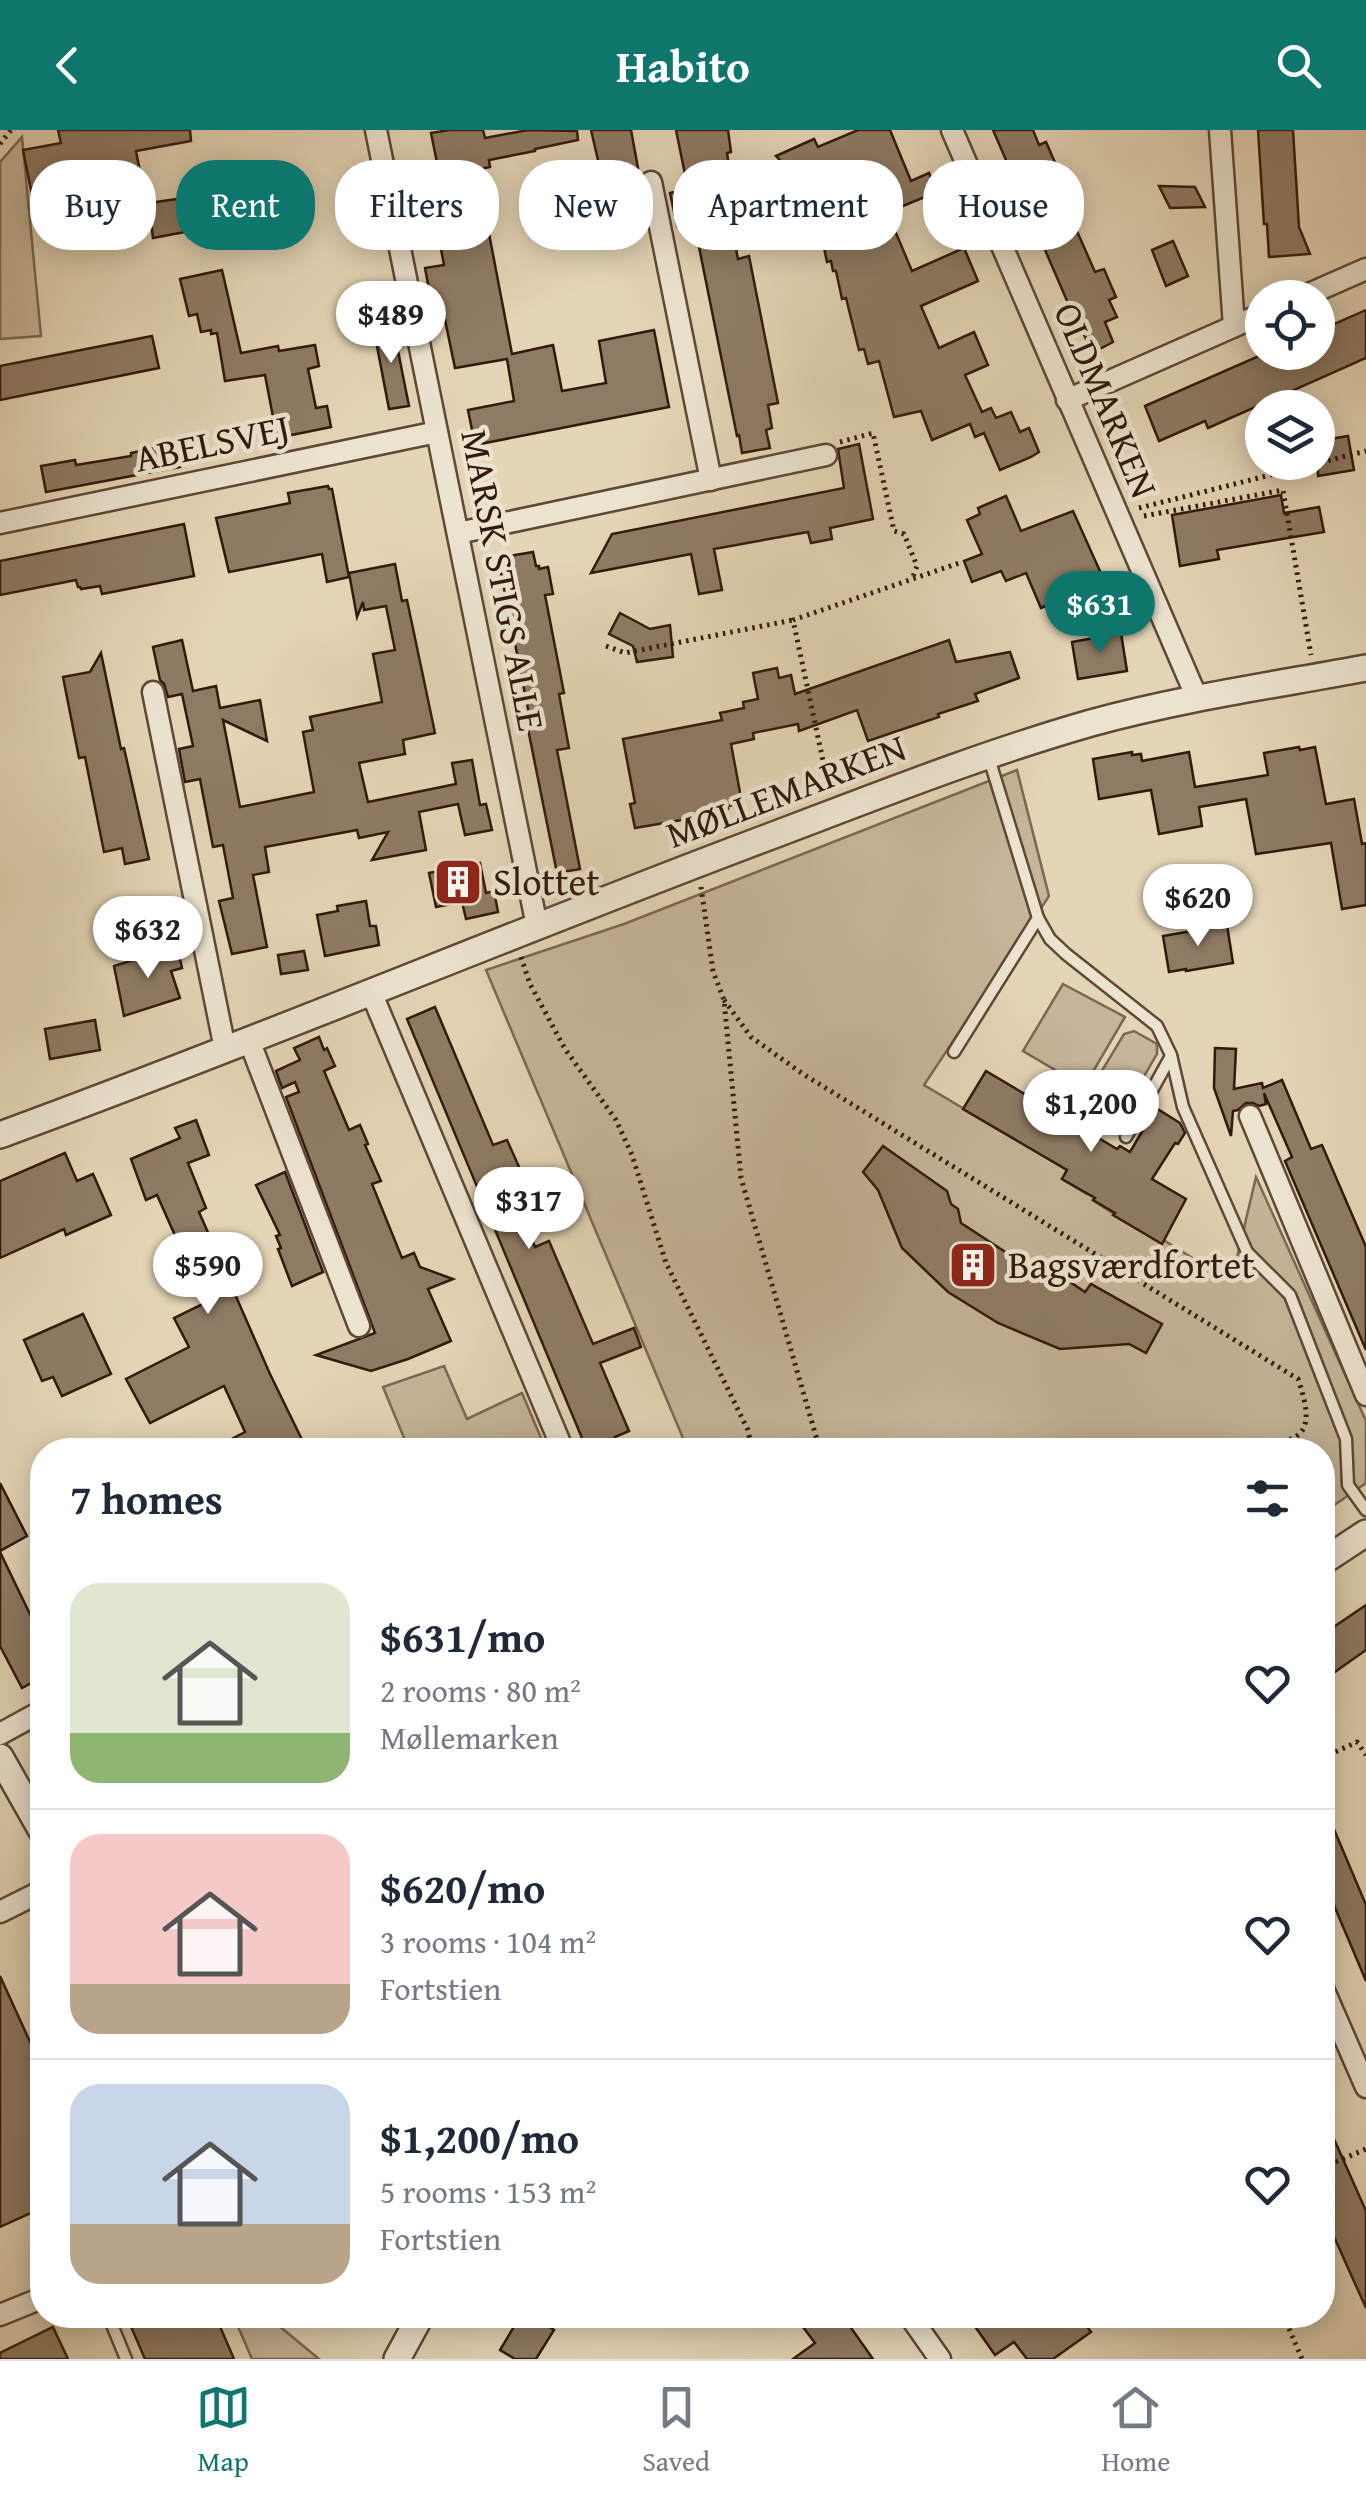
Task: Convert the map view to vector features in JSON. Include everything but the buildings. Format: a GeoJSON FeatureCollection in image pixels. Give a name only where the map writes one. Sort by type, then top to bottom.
{"type":"FeatureCollection","features":[{"type":"Feature","properties":{"kind":"street","name":"MARSK STIGS ALLE"},"geometry":{"type":"LineString","coordinates":[[376,130],[458,533],[526,931]]}},
{"type":"Feature","properties":{"kind":"street","name":"OLDMARKEN"},"geometry":{"type":"LineString","coordinates":[[952,130],[1196,698]]}},
{"type":"Feature","properties":{"kind":"street"},"geometry":{"type":"LineString","coordinates":[[1220,130],[1234,326]]}},
{"type":"Feature","properties":{"kind":"street"},"geometry":{"type":"LineString","coordinates":[[653,187],[711,480]]}},
{"type":"Feature","properties":{"kind":"street"},"geometry":{"type":"LineString","coordinates":[[1335,283],[1366,269]]}},
{"type":"Feature","properties":{"kind":"street"},"geometry":{"type":"LineString","coordinates":[[1067,400],[1245,321]]}},
{"type":"Feature","properties":{"kind":"street","name":"ABELSVEJ"},"geometry":{"type":"LineString","coordinates":[[0,524],[438,432]]}},
{"type":"Feature","properties":{"kind":"street"},"geometry":{"type":"LineString","coordinates":[[458,533],[826,455]]}},
{"type":"Feature","properties":{"kind":"street","name":"MØLLEMARKEN"},"geometry":{"type":"LineString","coordinates":[[0,1135],[988,754],[1094,722],[1196,698],[1366,668]]}},
{"type":"Feature","properties":{"kind":"street"},"geometry":{"type":"LineString","coordinates":[[153,692],[237,1044],[359,1326]]}},
{"type":"Feature","properties":{"kind":"street"},"geometry":{"type":"LineString","coordinates":[[371,992],[557,1438]]}},
{"type":"Feature","properties":{"kind":"street"},"geometry":{"type":"LineString","coordinates":[[1250,1116],[1366,1396]]}},
{"type":"Feature","properties":{"kind":"street"},"geometry":{"type":"LineString","coordinates":[[1335,1553],[1366,1533]]}},
{"type":"Feature","properties":{"kind":"street"},"geometry":{"type":"LineString","coordinates":[[0,1734],[30,1718]]}},
{"type":"Feature","properties":{"kind":"street"},"geometry":{"type":"LineString","coordinates":[[0,1757],[30,1810]]}},
{"type":"Feature","properties":{"kind":"street"},"geometry":{"type":"LineString","coordinates":[[0,1912],[30,1897]]}},
{"type":"Feature","properties":{"kind":"street"},"geometry":{"type":"LineString","coordinates":[[1335,2016],[1366,2087]]}},
{"type":"Feature","properties":{"kind":"street"},"geometry":{"type":"LineString","coordinates":[[0,2315],[30,2303]]}},
{"type":"Feature","properties":{"kind":"street"},"geometry":{"type":"LineString","coordinates":[[397,2359],[414,2328]]}},
{"type":"Feature","properties":{"kind":"street"},"geometry":{"type":"LineString","coordinates":[[917,2328],[940,2359]]}},
{"type":"Feature","properties":{"kind":"lane"},"geometry":{"type":"LineString","coordinates":[[988,754],[1038,918],[1050,939],[1158,1026],[1171,1055],[1184,1108],[1247,1252],[1290,1295],[1346,1439],[1348,1485],[1366,1510]]}},
{"type":"Feature","properties":{"kind":"lane"},"geometry":{"type":"LineString","coordinates":[[954,1052],[1038,918]]}},
{"type":"Feature","properties":{"kind":"lane"},"geometry":{"type":"LineString","coordinates":[[1126,1137],[1171,1055]]}},
{"type":"Feature","properties":{"kind":"lane"},"geometry":{"type":"LineString","coordinates":[[113,2328],[126,2359]]}},
{"type":"Feature","properties":{"kind":"path"},"geometry":{"type":"LineString","coordinates":[[0,144],[11,130]]}},
{"type":"Feature","properties":{"kind":"path"},"geometry":{"type":"LineString","coordinates":[[826,455],[830,444],[873,433],[894,531],[904,534],[916,566],[912,579]]}},
{"type":"Feature","properties":{"kind":"path"},"geometry":{"type":"LineString","coordinates":[[1117,516],[1157,502],[1366,451]]}},
{"type":"Feature","properties":{"kind":"path"},"geometry":{"type":"LineString","coordinates":[[1117,516],[1142,517],[1283,490],[1314,677]]}},
{"type":"Feature","properties":{"kind":"path"},"geometry":{"type":"LineString","coordinates":[[606,646],[625,653],[793,620],[962,562]]}},
{"type":"Feature","properties":{"kind":"path"},"geometry":{"type":"LineString","coordinates":[[793,620],[834,812]]}},
{"type":"Feature","properties":{"kind":"path"},"geometry":{"type":"LineString","coordinates":[[698,864],[713,971],[724,1000],[741,1178],[817,1438]]}},
{"type":"Feature","properties":{"kind":"path"},"geometry":{"type":"LineString","coordinates":[[526,931],[530,984],[565,1049],[616,1120],[632,1155],[666,1264],[750,1438]]}},
{"type":"Feature","properties":{"kind":"path"},"geometry":{"type":"LineString","coordinates":[[724,1000],[752,1037],[803,1074],[1298,1380],[1307,1406],[1306,1427],[1296,1438]]}},
{"type":"Feature","properties":{"kind":"path"},"geometry":{"type":"LineString","coordinates":[[1335,1752],[1357,1742],[1366,1756]]}},
{"type":"Feature","properties":{"kind":"path"},"geometry":{"type":"LineString","coordinates":[[1335,2162],[1366,2149]]}},
{"type":"Feature","properties":{"kind":"path"},"geometry":{"type":"LineString","coordinates":[[1288,2328],[1302,2359]]}},
{"type":"Feature","properties":{"kind":"shaded area"},"geometry":{"type":"Polygon","coordinates":[[[22,137],[41,336],[0,339],[0,162],[22,137]]]}},
{"type":"Feature","properties":{"kind":"shaded area"},"geometry":{"type":"Polygon","coordinates":[[[1017,770],[1049,896],[924,1085],[1067,1170],[1062,1179],[1087,1194],[1097,1195],[1094,1201],[1226,1279],[1235,1266],[1256,1177],[1366,1421],[1366,1483],[1335,1505],[1335,1438],[683,1438],[486,970],[624,924],[1017,770]]]}},
{"type":"Feature","properties":{"kind":"shaded area"},"geometry":{"type":"Polygon","coordinates":[[[1063,984],[1125,1017],[1084,1087],[1023,1051],[1063,984]]]}},
{"type":"Feature","properties":{"kind":"shaded area"},"geometry":{"type":"Polygon","coordinates":[[[1134,1031],[1157,1044],[1157,1054],[1130,1100],[1122,1103],[1098,1087],[1097,1079],[1124,1034],[1134,1031]]]}},
{"type":"Feature","properties":{"kind":"shaded area"},"geometry":{"type":"Polygon","coordinates":[[[444,1366],[467,1419],[522,1393],[541,1438],[404,1438],[383,1387],[444,1366]]]}},
{"type":"Feature","properties":{"kind":"shaded area"},"geometry":{"type":"Polygon","coordinates":[[[239,2328],[282,2328],[319,2359],[252,2359],[239,2328]]]}},
{"type":"Feature","properties":{"kind":"place","name":"Slottet"},"geometry":{"type":"Point","coordinates":[458,882]}},
{"type":"Feature","properties":{"kind":"place","name":"Bagsværdfortet"},"geometry":{"type":"Point","coordinates":[973,1265]}}]}
